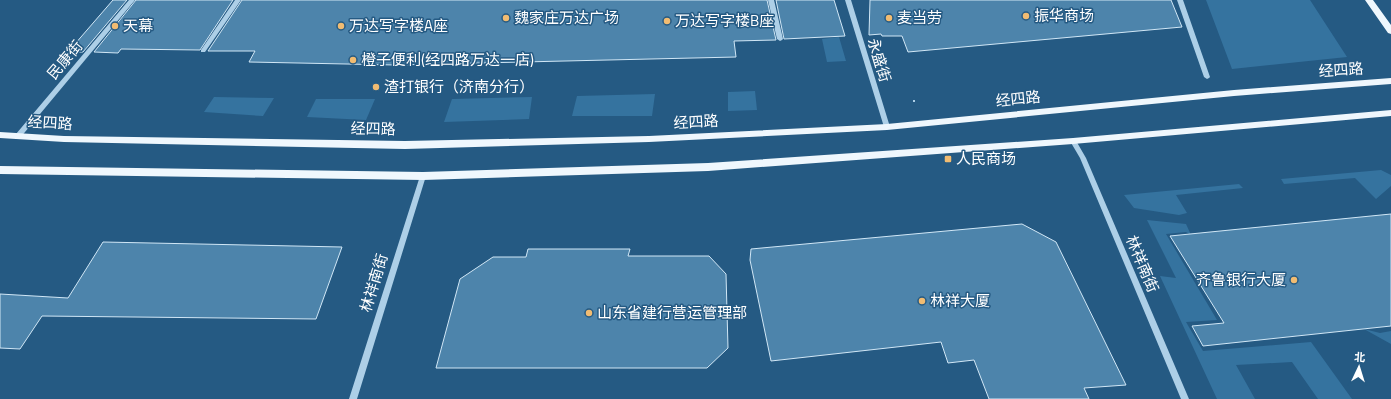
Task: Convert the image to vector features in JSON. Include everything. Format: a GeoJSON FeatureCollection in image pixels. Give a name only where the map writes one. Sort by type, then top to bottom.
{"type":"FeatureCollection","features":[{"type":"Feature","properties":{"kind":"main road"},"geometry":{"type":"LineString","coordinates":[[1370,0],[1391,31]]}},
{"type":"Feature","properties":{"kind":"main road","name":"经四路"},"geometry":{"type":"LineString","coordinates":[[0,135],[72,139],[405,145],[649,139],[887,127],[1241,93],[1391,81]]}},
{"type":"Feature","properties":{"kind":"main road"},"geometry":{"type":"LineString","coordinates":[[0,170],[423,176],[708,167],[1074,141],[1391,113]]}},
{"type":"Feature","properties":{"kind":"street","name":"民康街"},"geometry":{"type":"LineString","coordinates":[[18,136],[132,0]]}},
{"type":"Feature","properties":{"kind":"street"},"geometry":{"type":"LineString","coordinates":[[203,51],[238,0]]}},
{"type":"Feature","properties":{"kind":"street"},"geometry":{"type":"LineString","coordinates":[[772,0],[780,39]]}},
{"type":"Feature","properties":{"kind":"street","name":"永盛街"},"geometry":{"type":"LineString","coordinates":[[848,0],[887,127]]}},
{"type":"Feature","properties":{"kind":"street"},"geometry":{"type":"LineString","coordinates":[[1180,0],[1207,77]]}},
{"type":"Feature","properties":{"kind":"street","name":"林祥南街"},"geometry":{"type":"LineString","coordinates":[[1074,141],[1083,158],[1185,399]]}},
{"type":"Feature","properties":{"kind":"street","name":"林祥南街"},"geometry":{"type":"LineString","coordinates":[[353,399],[423,176]]}},
{"type":"Feature","properties":{"kind":"shaded area"},"geometry":{"type":"Polygon","coordinates":[[[1206,0],[1310,0],[1347,57],[1232,69],[1206,0]]]}},
{"type":"Feature","properties":{"kind":"shaded area"},"geometry":{"type":"Polygon","coordinates":[[[839,37],[846,61],[827,62],[822,39],[839,37]]]}},
{"type":"Feature","properties":{"kind":"shaded area"},"geometry":{"type":"Polygon","coordinates":[[[755,91],[757,110],[728,111],[728,92],[755,91]]]}},
{"type":"Feature","properties":{"kind":"shaded area"},"geometry":{"type":"Polygon","coordinates":[[[655,94],[652,116],[572,116],[577,96],[655,94]]]}},
{"type":"Feature","properties":{"kind":"shaded area"},"geometry":{"type":"Polygon","coordinates":[[[214,97],[274,98],[263,116],[204,112],[214,97]]]}},
{"type":"Feature","properties":{"kind":"shaded area"},"geometry":{"type":"Polygon","coordinates":[[[532,97],[529,119],[444,122],[452,99],[532,97]]]}},
{"type":"Feature","properties":{"kind":"shaded area"},"geometry":{"type":"Polygon","coordinates":[[[316,99],[375,99],[366,120],[307,117],[316,99]]]}},
{"type":"Feature","properties":{"kind":"shaded area"},"geometry":{"type":"Polygon","coordinates":[[[1381,170],[1391,175],[1391,186],[1376,199],[1355,178],[1284,184],[1281,179],[1381,170]]]}},
{"type":"Feature","properties":{"kind":"shaded area"},"geometry":{"type":"Polygon","coordinates":[[[1239,184],[1243,188],[1176,195],[1187,213],[1179,215],[1134,208],[1124,195],[1239,184]]]}},
{"type":"Feature","properties":{"kind":"shaded area"},"geometry":{"type":"Polygon","coordinates":[[[1147,220],[1186,224],[1191,235],[1186,232],[1166,234],[1217,320],[1186,322],[1203,351],[1311,342],[1352,399],[1318,399],[1292,362],[1236,365],[1255,399],[1217,399],[1160,276],[1176,278],[1147,220]]]}},
{"type":"Feature","properties":{"kind":"shaded area"},"geometry":{"type":"Polygon","coordinates":[[[1364,329],[1380,333],[1391,331],[1391,344],[1364,329]]]}},
{"type":"Feature","properties":{"kind":"building"},"geometry":{"type":"Polygon","coordinates":[[[113,0],[127,0],[83,52],[68,52],[113,0]]]}},
{"type":"Feature","properties":{"kind":"building"},"geometry":{"type":"Polygon","coordinates":[[[136,0],[233,0],[200,50],[121,49],[118,53],[94,52],[136,0]]]}},
{"type":"Feature","properties":{"kind":"building","name":"魏家庄万达广场"},"geometry":{"type":"Polygon","coordinates":[[[242,0],[767,0],[776,40],[734,41],[736,57],[395,65],[249,62],[255,51],[208,51],[242,0]]]}},
{"type":"Feature","properties":{"kind":"building"},"geometry":{"type":"Polygon","coordinates":[[[776,0],[834,0],[845,36],[784,39],[776,0]]]}},
{"type":"Feature","properties":{"kind":"building","name":"振华商场"},"geometry":{"type":"Polygon","coordinates":[[[870,0],[1171,0],[1182,27],[908,52],[902,36],[882,36],[881,34],[869,35],[870,0]]]}},
{"type":"Feature","properties":{"kind":"building","name":"齐鲁银行大厦"},"geometry":{"type":"Polygon","coordinates":[[[1391,214],[1391,326],[1203,346],[1192,326],[1224,323],[1170,236],[1391,214]]]}},
{"type":"Feature","properties":{"kind":"building","name":"林祥大厦"},"geometry":{"type":"Polygon","coordinates":[[[1022,224],[1056,242],[1126,385],[1084,388],[1089,399],[989,399],[974,360],[948,363],[941,342],[771,361],[750,260],[751,249],[1022,224]]]}},
{"type":"Feature","properties":{"kind":"building"},"geometry":{"type":"Polygon","coordinates":[[[103,242],[342,247],[316,319],[42,316],[20,349],[0,348],[0,294],[68,298],[103,242]]]}},
{"type":"Feature","properties":{"kind":"building","name":"山东省建行营运管理部"},"geometry":{"type":"Polygon","coordinates":[[[528,249],[630,249],[628,256],[709,256],[726,274],[728,348],[707,368],[436,368],[460,279],[493,257],[526,257],[528,249]]]}},
{"type":"Feature","properties":{"kind":"place","name":"振华商场"},"geometry":{"type":"Point","coordinates":[1026,16]}},
{"type":"Feature","properties":{"kind":"place","name":"魏家庄万达广场"},"geometry":{"type":"Point","coordinates":[506,18]}},
{"type":"Feature","properties":{"kind":"place","name":"麦当劳"},"geometry":{"type":"Point","coordinates":[889,18]}},
{"type":"Feature","properties":{"kind":"place","name":"万达写字楼B座"},"geometry":{"type":"Point","coordinates":[667,21]}},
{"type":"Feature","properties":{"kind":"place","name":"天幕"},"geometry":{"type":"Point","coordinates":[115,26]}},
{"type":"Feature","properties":{"kind":"place","name":"万达写字楼A座"},"geometry":{"type":"Point","coordinates":[341,26]}},
{"type":"Feature","properties":{"kind":"place","name":"橙子便利(经四路万达一店)"},"geometry":{"type":"Point","coordinates":[353,60]}},
{"type":"Feature","properties":{"kind":"place","name":"渣打银行（济南分行）"},"geometry":{"type":"Point","coordinates":[376,87]}},
{"type":"Feature","properties":{"kind":"place","name":"人民商场"},"geometry":{"type":"Point","coordinates":[948,159]}},
{"type":"Feature","properties":{"kind":"place","name":"齐鲁银行大厦"},"geometry":{"type":"Point","coordinates":[1294,280]}},
{"type":"Feature","properties":{"kind":"place","name":"林祥大厦"},"geometry":{"type":"Point","coordinates":[922,301]}},
{"type":"Feature","properties":{"kind":"place","name":"山东省建行营运管理部"},"geometry":{"type":"Point","coordinates":[589,313]}}]}
